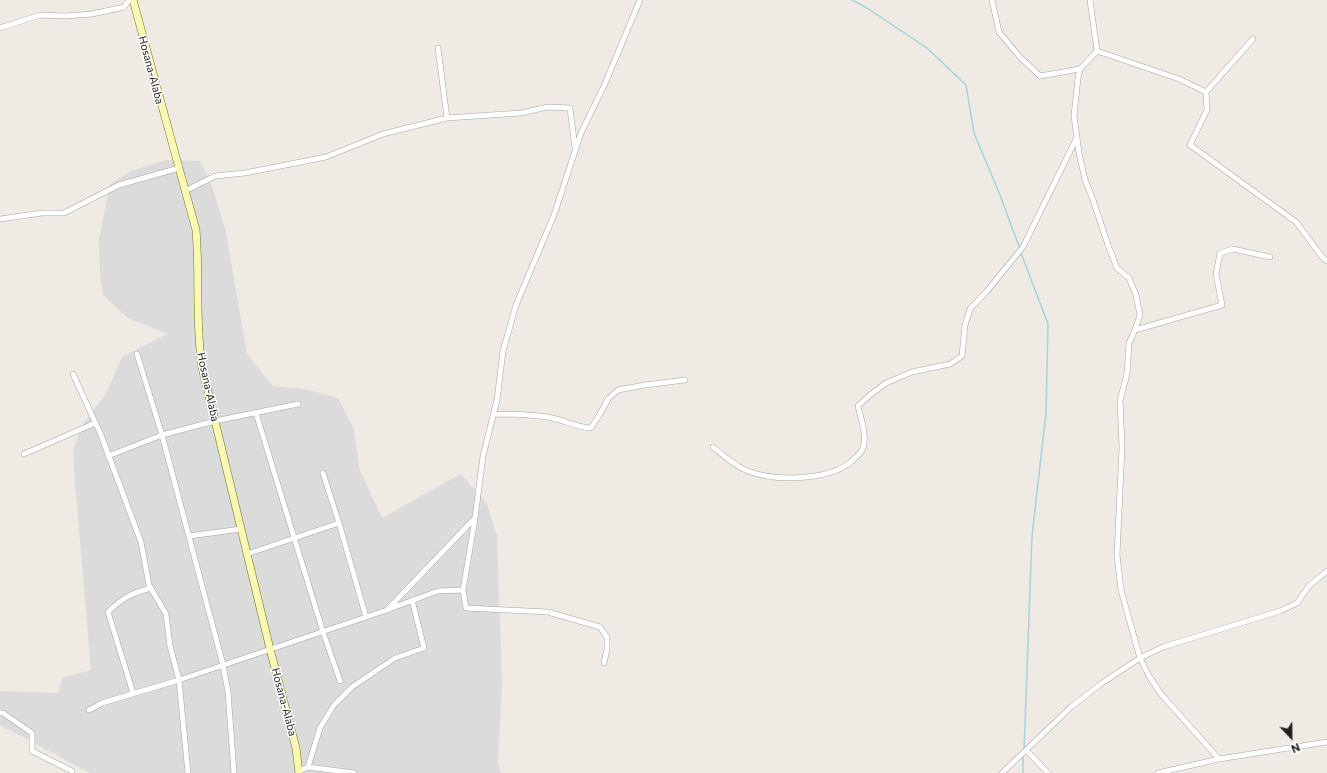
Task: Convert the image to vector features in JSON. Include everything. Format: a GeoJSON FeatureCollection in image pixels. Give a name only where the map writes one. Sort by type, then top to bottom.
{"type":"FeatureCollection","features":[{"type":"Feature","properties":{"kind":"main road","name":"Hosana-Alaba"},"geometry":{"type":"LineString","coordinates":[[133,0],[196,230],[198,252],[199,347],[202,367],[270,649],[296,748],[299,772]]}},
{"type":"Feature","properties":{"kind":"street"},"geometry":{"type":"LineString","coordinates":[[0,28],[40,16],[65,16],[98,13],[124,7],[129,0]]}},
{"type":"Feature","properties":{"kind":"street"},"geometry":{"type":"LineString","coordinates":[[604,663],[607,649],[607,637],[600,627],[548,612],[466,608],[463,590],[484,456],[497,400],[503,351],[516,305],[554,215],[581,133],[604,86],[640,0]]}},
{"type":"Feature","properties":{"kind":"street"},"geometry":{"type":"LineString","coordinates":[[992,0],[999,32],[1020,57],[1040,76],[1080,69]]}},
{"type":"Feature","properties":{"kind":"street"},"geometry":{"type":"LineString","coordinates":[[1090,0],[1097,51]]}},
{"type":"Feature","properties":{"kind":"street"},"geometry":{"type":"LineString","coordinates":[[1253,39],[1206,92],[1207,110],[1190,145],[1296,222],[1323,258],[1327,261]]}},
{"type":"Feature","properties":{"kind":"street"},"geometry":{"type":"LineString","coordinates":[[438,48],[447,118]]}},
{"type":"Feature","properties":{"kind":"street"},"geometry":{"type":"LineString","coordinates":[[1097,51],[1080,69],[1074,116],[1077,137],[1085,180],[1108,245],[1117,268],[1129,278],[1136,294],[1140,315],[1129,343],[1127,374],[1120,400],[1122,447],[1117,555],[1121,590],[1140,658],[1149,676],[1161,694],[1219,759]]}},
{"type":"Feature","properties":{"kind":"street"},"geometry":{"type":"LineString","coordinates":[[1097,51],[1179,79],[1206,92]]}},
{"type":"Feature","properties":{"kind":"street"},"geometry":{"type":"LineString","coordinates":[[185,191],[215,176],[245,173],[326,157],[383,134],[447,118],[521,113],[548,107],[570,108],[576,149]]}},
{"type":"Feature","properties":{"kind":"street"},"geometry":{"type":"LineString","coordinates":[[714,447],[728,459],[748,471],[772,476],[798,478],[821,475],[835,471],[852,462],[863,450],[864,438],[858,406],[886,383],[912,372],[950,364],[962,356],[965,325],[970,309],[988,291],[1023,248],[1077,137]]}},
{"type":"Feature","properties":{"kind":"street"},"geometry":{"type":"LineString","coordinates":[[0,219],[42,213],[64,213],[118,185],[179,168]]}},
{"type":"Feature","properties":{"kind":"street"},"geometry":{"type":"LineString","coordinates":[[1135,330],[1222,305],[1216,274],[1220,253],[1233,249],[1270,257]]}},
{"type":"Feature","properties":{"kind":"street"},"geometry":{"type":"LineString","coordinates":[[137,354],[162,435],[223,665],[228,692],[234,773]]}},
{"type":"Feature","properties":{"kind":"street"},"geometry":{"type":"LineString","coordinates":[[73,374],[95,423],[141,542],[151,588],[166,614],[170,646],[179,680],[188,773]]}},
{"type":"Feature","properties":{"kind":"street"},"geometry":{"type":"LineString","coordinates":[[494,414],[516,414],[552,418],[579,427],[591,428],[608,399],[618,390],[685,380]]}},
{"type":"Feature","properties":{"kind":"street"},"geometry":{"type":"LineString","coordinates":[[108,456],[162,435],[298,404]]}},
{"type":"Feature","properties":{"kind":"street"},"geometry":{"type":"LineString","coordinates":[[256,413],[323,632],[340,681]]}},
{"type":"Feature","properties":{"kind":"street"},"geometry":{"type":"LineString","coordinates":[[24,454],[95,423]]}},
{"type":"Feature","properties":{"kind":"street"},"geometry":{"type":"LineString","coordinates":[[323,473],[366,617]]}},
{"type":"Feature","properties":{"kind":"street"},"geometry":{"type":"LineString","coordinates":[[387,610],[475,518]]}},
{"type":"Feature","properties":{"kind":"street"},"geometry":{"type":"LineString","coordinates":[[247,554],[339,523]]}},
{"type":"Feature","properties":{"kind":"street"},"geometry":{"type":"LineString","coordinates":[[189,536],[241,529]]}},
{"type":"Feature","properties":{"kind":"street"},"geometry":{"type":"LineString","coordinates":[[1002,773],[1071,707],[1102,683],[1140,658],[1163,647],[1280,611],[1297,603],[1309,586],[1327,571]]}},
{"type":"Feature","properties":{"kind":"street"},"geometry":{"type":"LineString","coordinates":[[133,693],[108,612],[119,601],[138,591],[151,588]]}},
{"type":"Feature","properties":{"kind":"street"},"geometry":{"type":"LineString","coordinates":[[89,710],[102,703],[179,680],[323,632],[438,591],[463,590]]}},
{"type":"Feature","properties":{"kind":"street"},"geometry":{"type":"LineString","coordinates":[[308,767],[320,728],[334,704],[352,687],[395,658],[424,648],[412,600]]}},
{"type":"Feature","properties":{"kind":"street"},"geometry":{"type":"LineString","coordinates":[[0,713],[3,713],[32,733],[32,751],[75,772]]}},
{"type":"Feature","properties":{"kind":"street"},"geometry":{"type":"LineString","coordinates":[[1158,773],[1219,759],[1327,742]]}},
{"type":"Feature","properties":{"kind":"street"},"geometry":{"type":"LineString","coordinates":[[1026,750],[1048,773]]}},
{"type":"Feature","properties":{"kind":"street"},"geometry":{"type":"LineString","coordinates":[[299,772],[308,767],[354,773]]}},
{"type":"Feature","properties":{"kind":"street"},"geometry":{"type":"LineString","coordinates":[[66,773],[75,772]]}},
{"type":"Feature","properties":{"kind":"shaded area"},"geometry":{"type":"Polygon","coordinates":[[[167,160],[200,161],[211,183],[226,232],[247,354],[273,386],[304,389],[338,398],[354,429],[359,468],[382,518],[461,474],[487,504],[497,536],[502,683],[498,764],[501,773],[90,773],[0,725],[0,691],[58,693],[63,677],[91,670],[73,449],[84,423],[107,392],[122,357],[167,334],[128,318],[103,295],[100,274],[99,239],[110,184],[131,171],[167,160]]]}},
{"type":"Feature","properties":{"kind":"waterway"},"geometry":{"type":"LineString","coordinates":[[852,0],[867,8],[927,48],[966,85],[974,133],[1000,195],[1020,249]]}},
{"type":"Feature","properties":{"kind":"waterway"},"geometry":{"type":"LineString","coordinates":[[1021,253],[1048,324],[1046,413],[1032,536],[1024,751]]}},
{"type":"Feature","properties":{"kind":"waterway"},"geometry":{"type":"LineString","coordinates":[[1023,755],[1023,773]]}}]}
